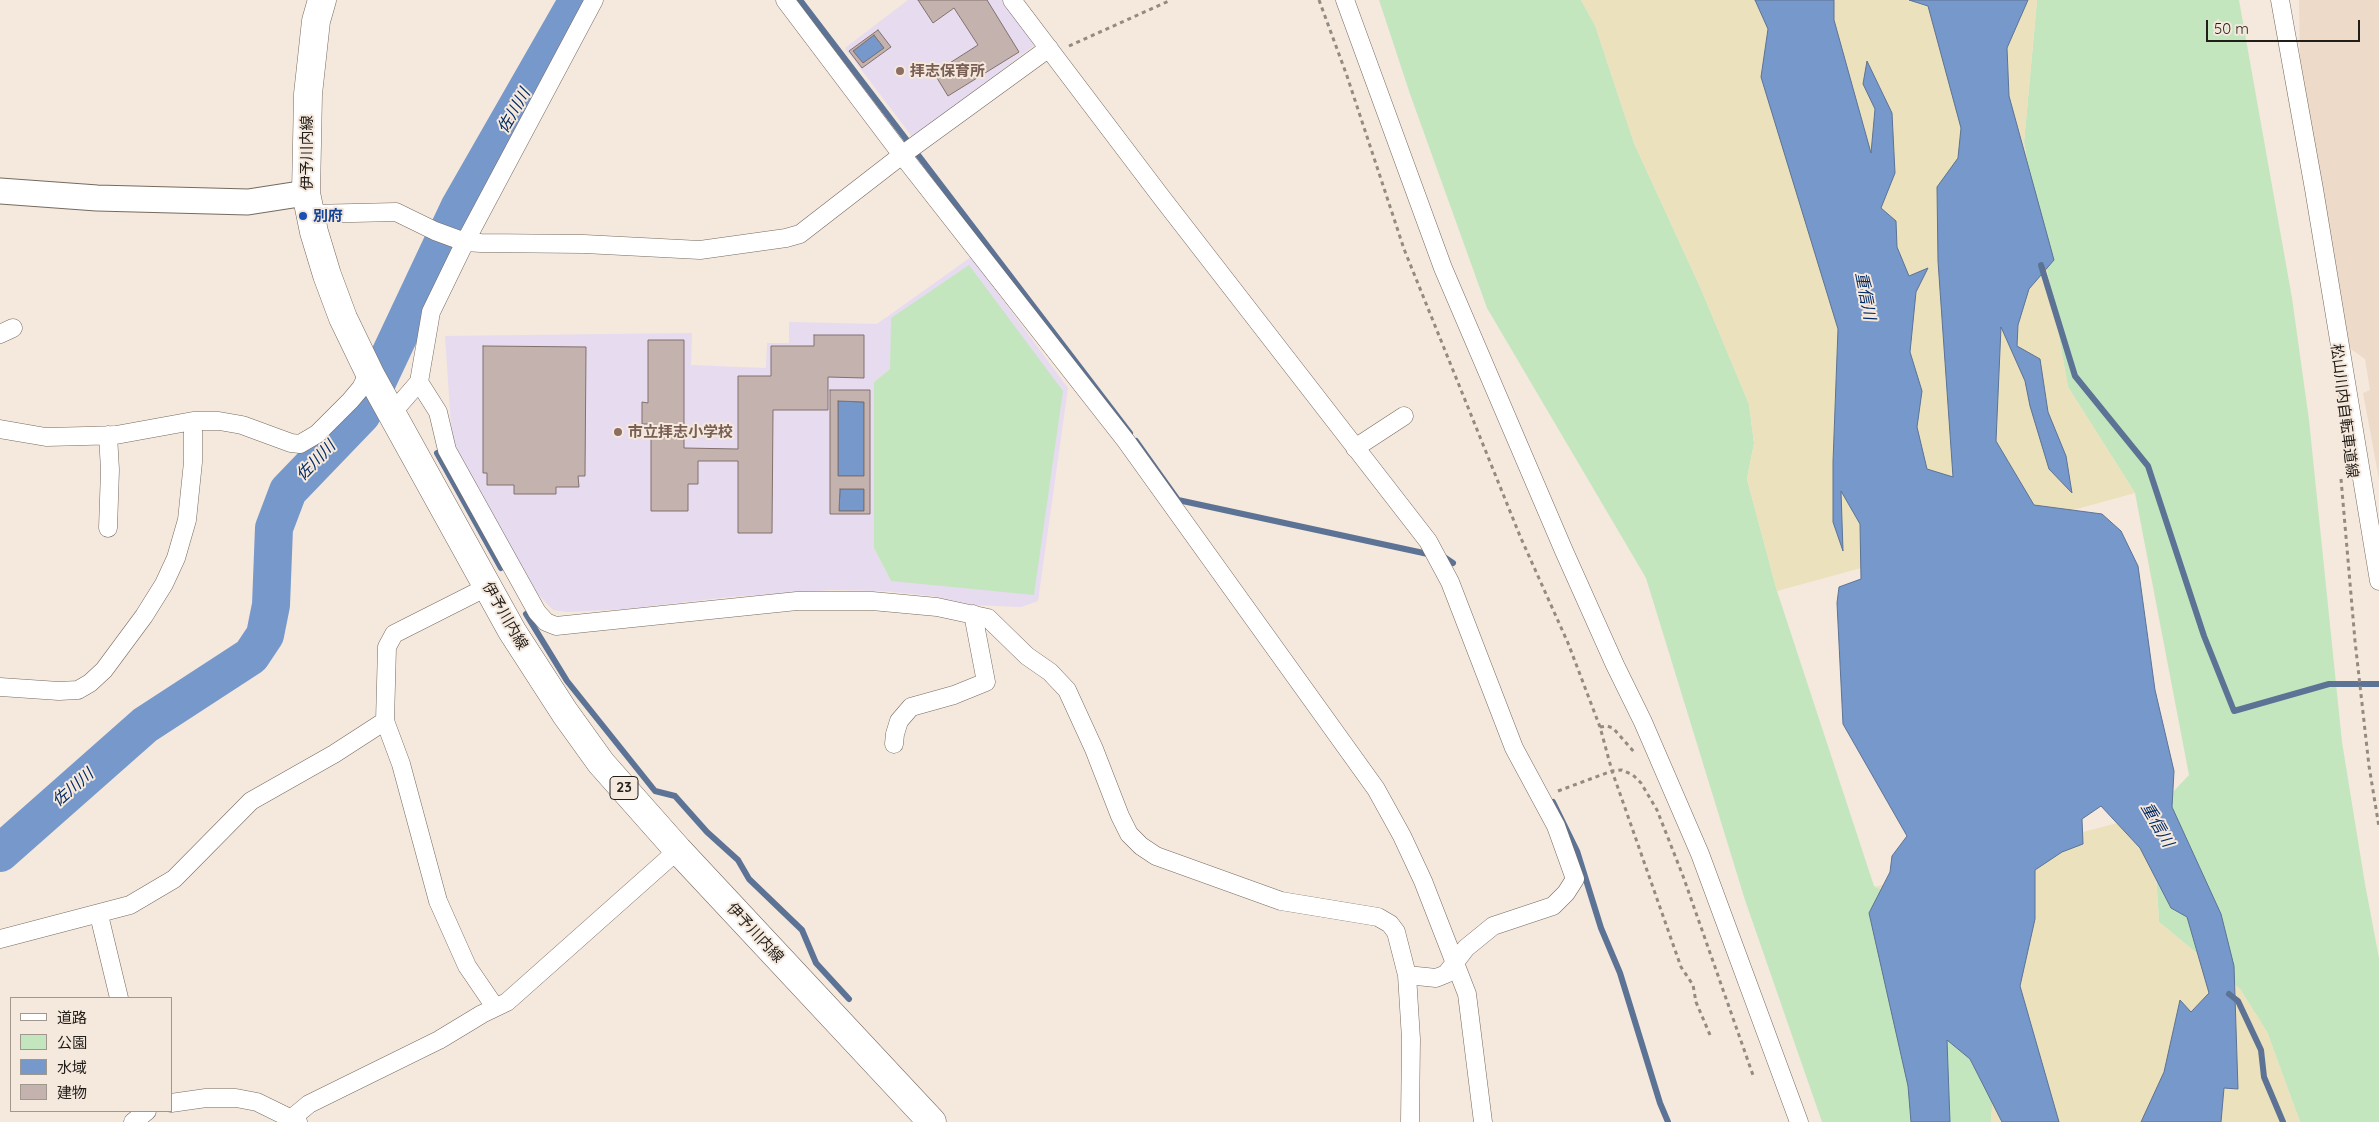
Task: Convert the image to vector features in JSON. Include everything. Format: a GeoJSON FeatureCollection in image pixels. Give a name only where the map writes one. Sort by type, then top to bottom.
{"type":"FeatureCollection","features":[{"type":"Feature","properties":{"kind":"main road","name":"伊予川内線"},"geometry":{"type":"LineString","coordinates":[[322,0],[316,21],[308,94],[308,204],[327,275],[343,318],[370,374],[512,631],[565,713],[601,762],[678,850],[932,1122]]}},
{"type":"Feature","properties":{"kind":"street"},"geometry":{"type":"LineString","coordinates":[[389,408],[419,382],[431,312],[462,241],[594,0]]}},
{"type":"Feature","properties":{"kind":"street"},"geometry":{"type":"LineString","coordinates":[[785,0],[902,155],[1126,441],[1376,789],[1402,836],[1456,963],[1466,994],[1483,1122]]}},
{"type":"Feature","properties":{"kind":"street"},"geometry":{"type":"LineString","coordinates":[[1012,0],[1428,541],[1450,582],[1514,748],[1556,826],[1575,879],[1566,893],[1553,906],[1493,926],[1466,948],[1446,974],[1436,978],[1407,975]]}},
{"type":"Feature","properties":{"kind":"street"},"geometry":{"type":"LineString","coordinates":[[1345,0],[1443,268],[1564,551],[1614,665],[1643,722],[1700,854],[1798,1122]]}},
{"type":"Feature","properties":{"kind":"street"},"geometry":{"type":"LineString","coordinates":[[2280,0],[2316,199],[2379,581]]}},
{"type":"Feature","properties":{"kind":"street"},"geometry":{"type":"LineString","coordinates":[[0,191],[97,198],[308,204],[396,212],[434,231],[462,241],[584,244],[700,250],[786,238],[800,234],[902,155],[1051,51]]}},
{"type":"Feature","properties":{"kind":"street"},"geometry":{"type":"LineString","coordinates":[[0,429],[46,437],[108,435],[194,421],[242,425],[291,443],[300,444],[317,434],[350,401],[370,374]]}},
{"type":"Feature","properties":{"kind":"street"},"geometry":{"type":"LineString","coordinates":[[419,382],[438,412],[447,450],[537,612],[546,622],[556,626],[798,601],[872,601],[938,607],[988,618],[1027,656],[1050,672],[1067,690],[1094,749],[1120,816],[1129,834],[1141,846],[1156,856],[1281,901],[1378,917],[1390,924],[1396,932],[1407,975],[1411,1039],[1410,1122]]}},
{"type":"Feature","properties":{"kind":"street"},"geometry":{"type":"LineString","coordinates":[[1355,448],[1404,416]]}},
{"type":"Feature","properties":{"kind":"street"},"geometry":{"type":"LineString","coordinates":[[0,687],[59,691],[78,690],[90,683],[104,670],[127,639],[164,584],[176,558],[190,501],[194,421]]}},
{"type":"Feature","properties":{"kind":"street"},"geometry":{"type":"LineString","coordinates":[[108,435],[110,470],[108,528]]}},
{"type":"Feature","properties":{"kind":"street"},"geometry":{"type":"LineString","coordinates":[[487,587],[394,634],[387,647],[384,720],[401,764],[438,901],[466,966],[495,1007]]}},
{"type":"Feature","properties":{"kind":"street"},"geometry":{"type":"LineString","coordinates":[[894,744],[894,734],[899,721],[911,707],[954,695],[986,682],[973,614]]}},
{"type":"Feature","properties":{"kind":"street"},"geometry":{"type":"LineString","coordinates":[[0,939],[50,925],[99,915],[130,905],[174,879],[251,801],[334,754],[384,720]]}},
{"type":"Feature","properties":{"kind":"street"},"geometry":{"type":"LineString","coordinates":[[172,1103],[206,1098],[236,1098],[257,1102],[295,1120],[309,1104],[439,1040],[507,1002],[678,850]]}},
{"type":"Feature","properties":{"kind":"street"},"geometry":{"type":"LineString","coordinates":[[99,915],[119,997]]}},
{"type":"Feature","properties":{"kind":"street"},"geometry":{"type":"LineString","coordinates":[[133,1122],[146,1112]]}},
{"type":"Feature","properties":{"kind":"path"},"geometry":{"type":"LineString","coordinates":[[1051,51],[1171,0]]}},
{"type":"Feature","properties":{"kind":"path"},"geometry":{"type":"LineString","coordinates":[[1319,0],[1347,76],[1404,249],[1520,536],[1568,642],[1600,727],[1612,771],[1681,967],[1693,985],[1696,1002],[1710,1035]]}},
{"type":"Feature","properties":{"kind":"path","name":"松山川内自転車道線"},"geometry":{"type":"LineString","coordinates":[[2340,471],[2355,642],[2369,766],[2379,827]]}},
{"type":"Feature","properties":{"kind":"path"},"geometry":{"type":"LineString","coordinates":[[1542,800],[1558,791],[1612,771],[1622,770],[1633,775],[1641,783],[1657,810],[1683,876],[1754,1078]]}},
{"type":"Feature","properties":{"kind":"shaded area","name":"拝志保育所"},"geometry":{"type":"Polygon","coordinates":[[[908,0],[918,0],[933,23],[954,8],[978,45],[934,73],[949,96],[1019,52],[987,0],[1002,0],[1036,44],[913,138],[845,48],[908,0]],[[878,30],[849,51],[862,68],[890,46],[878,30]]]}},
{"type":"Feature","properties":{"kind":"shaded area"},"geometry":{"type":"Polygon","coordinates":[[[2299,0],[2379,0],[2379,479],[2363,393],[2370,390],[2365,359],[2348,347],[2300,65],[2299,0]]]}},
{"type":"Feature","properties":{"kind":"shaded area","name":"市立拝志小学校"},"geometry":{"type":"Polygon","coordinates":[[[971,257],[1068,388],[1038,601],[1021,607],[974,605],[932,596],[883,591],[831,590],[729,597],[626,609],[568,612],[553,610],[537,593],[500,533],[452,439],[445,336],[692,333],[691,365],[766,368],[767,343],[789,343],[789,322],[877,324],[971,257]],[[815,335],[814,346],[771,346],[771,376],[738,449],[684,448],[684,340],[648,340],[648,403],[642,403],[642,424],[651,424],[651,511],[687,511],[688,484],[698,484],[698,461],[738,461],[738,533],[772,533],[773,410],[828,377],[864,377],[864,335],[815,335]],[[483,347],[483,472],[487,473],[487,485],[514,485],[515,494],[555,494],[556,487],[578,487],[578,476],[585,475],[586,347],[483,347]],[[890,369],[874,382],[874,548],[891,581],[890,369]],[[830,390],[830,513],[870,513],[870,390],[830,390]]]}},
{"type":"Feature","properties":{"kind":"green space"},"geometry":{"type":"Polygon","coordinates":[[[1379,0],[1581,0],[1595,25],[1634,143],[1701,289],[1749,404],[1754,443],[1747,479],[1777,591],[1874,886],[1916,901],[1997,1037],[1991,1122],[1822,1122],[1745,900],[1646,578],[1487,308],[1410,94],[1379,0]]]}},
{"type":"Feature","properties":{"kind":"green space"},"geometry":{"type":"Polygon","coordinates":[[[2037,0],[2239,0],[2292,298],[2309,420],[2342,742],[2379,958],[2379,1122],[2300,1122],[2267,1032],[2240,989],[2159,922],[2152,814],[2189,775],[2135,493],[2068,387],[2024,142],[2037,0]]]}},
{"type":"Feature","properties":{"kind":"green space"},"geometry":{"type":"Polygon","coordinates":[[[969,265],[1063,391],[1034,595],[891,581],[874,548],[874,382],[890,369],[891,318],[969,265]]]}},
{"type":"Feature","properties":{"kind":"sand"},"geometry":{"type":"Polygon","coordinates":[[[1581,0],[2037,0],[2024,142],[2068,387],[2135,493],[1777,591],[1747,479],[1754,443],[1749,404],[1701,289],[1634,143],[1595,25],[1581,0]]]}},
{"type":"Feature","properties":{"kind":"sand"},"geometry":{"type":"Polygon","coordinates":[[[2152,814],[2159,922],[2240,989],[2267,1032],[2300,1122],[1991,1122],[1997,1037],[1916,901],[1874,887],[2152,814]]]}},
{"type":"Feature","properties":{"kind":"water","name":"重信川"},"geometry":{"type":"Polygon","coordinates":[[[1755,0],[1834,0],[1834,20],[1871,153],[1875,109],[1863,84],[1867,61],[1892,113],[1895,173],[1881,208],[1896,221],[1897,247],[1909,276],[1928,268],[1916,292],[1910,352],[1922,391],[1917,427],[1927,469],[1953,477],[1938,261],[1937,187],[1958,158],[1961,128],[1928,6],[1909,0],[2028,0],[2007,48],[2009,96],[2054,260],[2029,289],[2018,325],[2017,346],[2040,359],[2048,412],[2066,456],[2072,493],[2049,469],[2030,406],[2025,381],[2001,327],[1996,441],[2034,505],[2102,514],[2121,531],[2138,566],[2155,690],[2174,771],[2172,807],[2221,914],[2234,966],[2238,1089],[2224,1088],[2221,1122],[2141,1122],[2164,1072],[2180,1000],[2191,1012],[2209,993],[2187,917],[2171,908],[2140,848],[2101,806],[2082,819],[2083,844],[2062,852],[2035,870],[2035,919],[2020,986],[2059,1122],[2002,1122],[1970,1059],[1947,1040],[1950,1122],[1911,1122],[1908,1086],[1869,913],[1890,872],[1892,856],[1907,836],[1843,724],[1837,603],[1839,587],[1861,579],[1860,524],[1841,491],[1843,551],[1833,522],[1833,462],[1838,329],[1761,77],[1768,29],[1755,0]]]}},
{"type":"Feature","properties":{"kind":"water"},"geometry":{"type":"Polygon","coordinates":[[[874,35],[884,48],[863,63],[853,51],[874,35]]]}},
{"type":"Feature","properties":{"kind":"water"},"geometry":{"type":"Polygon","coordinates":[[[838,401],[864,402],[864,476],[838,476],[838,401]]]}},
{"type":"Feature","properties":{"kind":"water"},"geometry":{"type":"Polygon","coordinates":[[[840,489],[864,489],[864,511],[839,511],[840,489]]]}},
{"type":"Feature","properties":{"kind":"building"},"geometry":{"type":"Polygon","coordinates":[[[918,0],[987,0],[1019,52],[948,96],[934,73],[978,45],[954,8],[933,23],[918,0]]]}},
{"type":"Feature","properties":{"kind":"building"},"geometry":{"type":"Polygon","coordinates":[[[878,30],[891,47],[862,68],[849,51],[878,30]],[[874,35],[853,51],[863,63],[884,48],[874,35]]]}},
{"type":"Feature","properties":{"kind":"building"},"geometry":{"type":"Polygon","coordinates":[[[814,335],[864,335],[864,378],[828,377],[828,410],[773,410],[772,533],[738,533],[738,461],[698,461],[698,484],[688,484],[688,511],[651,511],[651,424],[642,424],[642,402],[648,403],[648,340],[684,340],[684,448],[738,449],[738,376],[771,376],[771,346],[814,346],[814,335]]]}},
{"type":"Feature","properties":{"kind":"building"},"geometry":{"type":"Polygon","coordinates":[[[483,346],[586,347],[585,476],[578,476],[579,487],[556,487],[556,494],[514,494],[514,485],[487,485],[487,473],[483,473],[483,346]]]}},
{"type":"Feature","properties":{"kind":"building"},"geometry":{"type":"Polygon","coordinates":[[[830,390],[870,390],[870,514],[830,514],[830,390]],[[838,401],[838,476],[864,476],[864,402],[838,401]],[[840,489],[839,511],[864,511],[864,489],[840,489]]]}},
{"type":"Feature","properties":{"kind":"waterway","name":"佐川川"},"geometry":{"type":"LineString","coordinates":[[0,853],[145,725],[251,656],[265,635],[271,605],[274,528],[288,491],[362,414],[459,208],[578,0]]}},
{"type":"Feature","properties":{"kind":"waterway"},"geometry":{"type":"LineString","coordinates":[[800,0],[1130,433]]}},
{"type":"Feature","properties":{"kind":"waterway"},"geometry":{"type":"LineString","coordinates":[[2041,265],[2075,376],[2148,466],[2204,636],[2234,711],[2329,684],[2379,684]]}},
{"type":"Feature","properties":{"kind":"waterway"},"geometry":{"type":"LineString","coordinates":[[390,357],[399,371]]}},
{"type":"Feature","properties":{"kind":"waterway"},"geometry":{"type":"LineString","coordinates":[[1136,441],[1178,500],[1428,554]]}},
{"type":"Feature","properties":{"kind":"waterway"},"geometry":{"type":"LineString","coordinates":[[437,453],[501,568]]}},
{"type":"Feature","properties":{"kind":"waterway"},"geometry":{"type":"LineString","coordinates":[[1444,557],[1453,563]]}},
{"type":"Feature","properties":{"kind":"waterway"},"geometry":{"type":"LineString","coordinates":[[526,614],[567,681],[655,791],[675,796],[707,832],[738,860],[749,879],[802,930],[816,963],[849,999]]}},
{"type":"Feature","properties":{"kind":"waterway"},"geometry":{"type":"LineString","coordinates":[[1553,802],[1577,851],[1601,928],[1620,973],[1660,1103],[1668,1122]]}},
{"type":"Feature","properties":{"kind":"waterway"},"geometry":{"type":"LineString","coordinates":[[2229,994],[2238,1001],[2261,1050],[2264,1077],[2283,1122]]}},
{"type":"Feature","properties":{"kind":"place","name":"拝志保育所"},"geometry":{"type":"Point","coordinates":[900,71]}},
{"type":"Feature","properties":{"kind":"place","name":"別府"},"geometry":{"type":"Point","coordinates":[303,216]}},
{"type":"Feature","properties":{"kind":"place","name":"市立拝志小学校"},"geometry":{"type":"Point","coordinates":[618,432]}}]}
